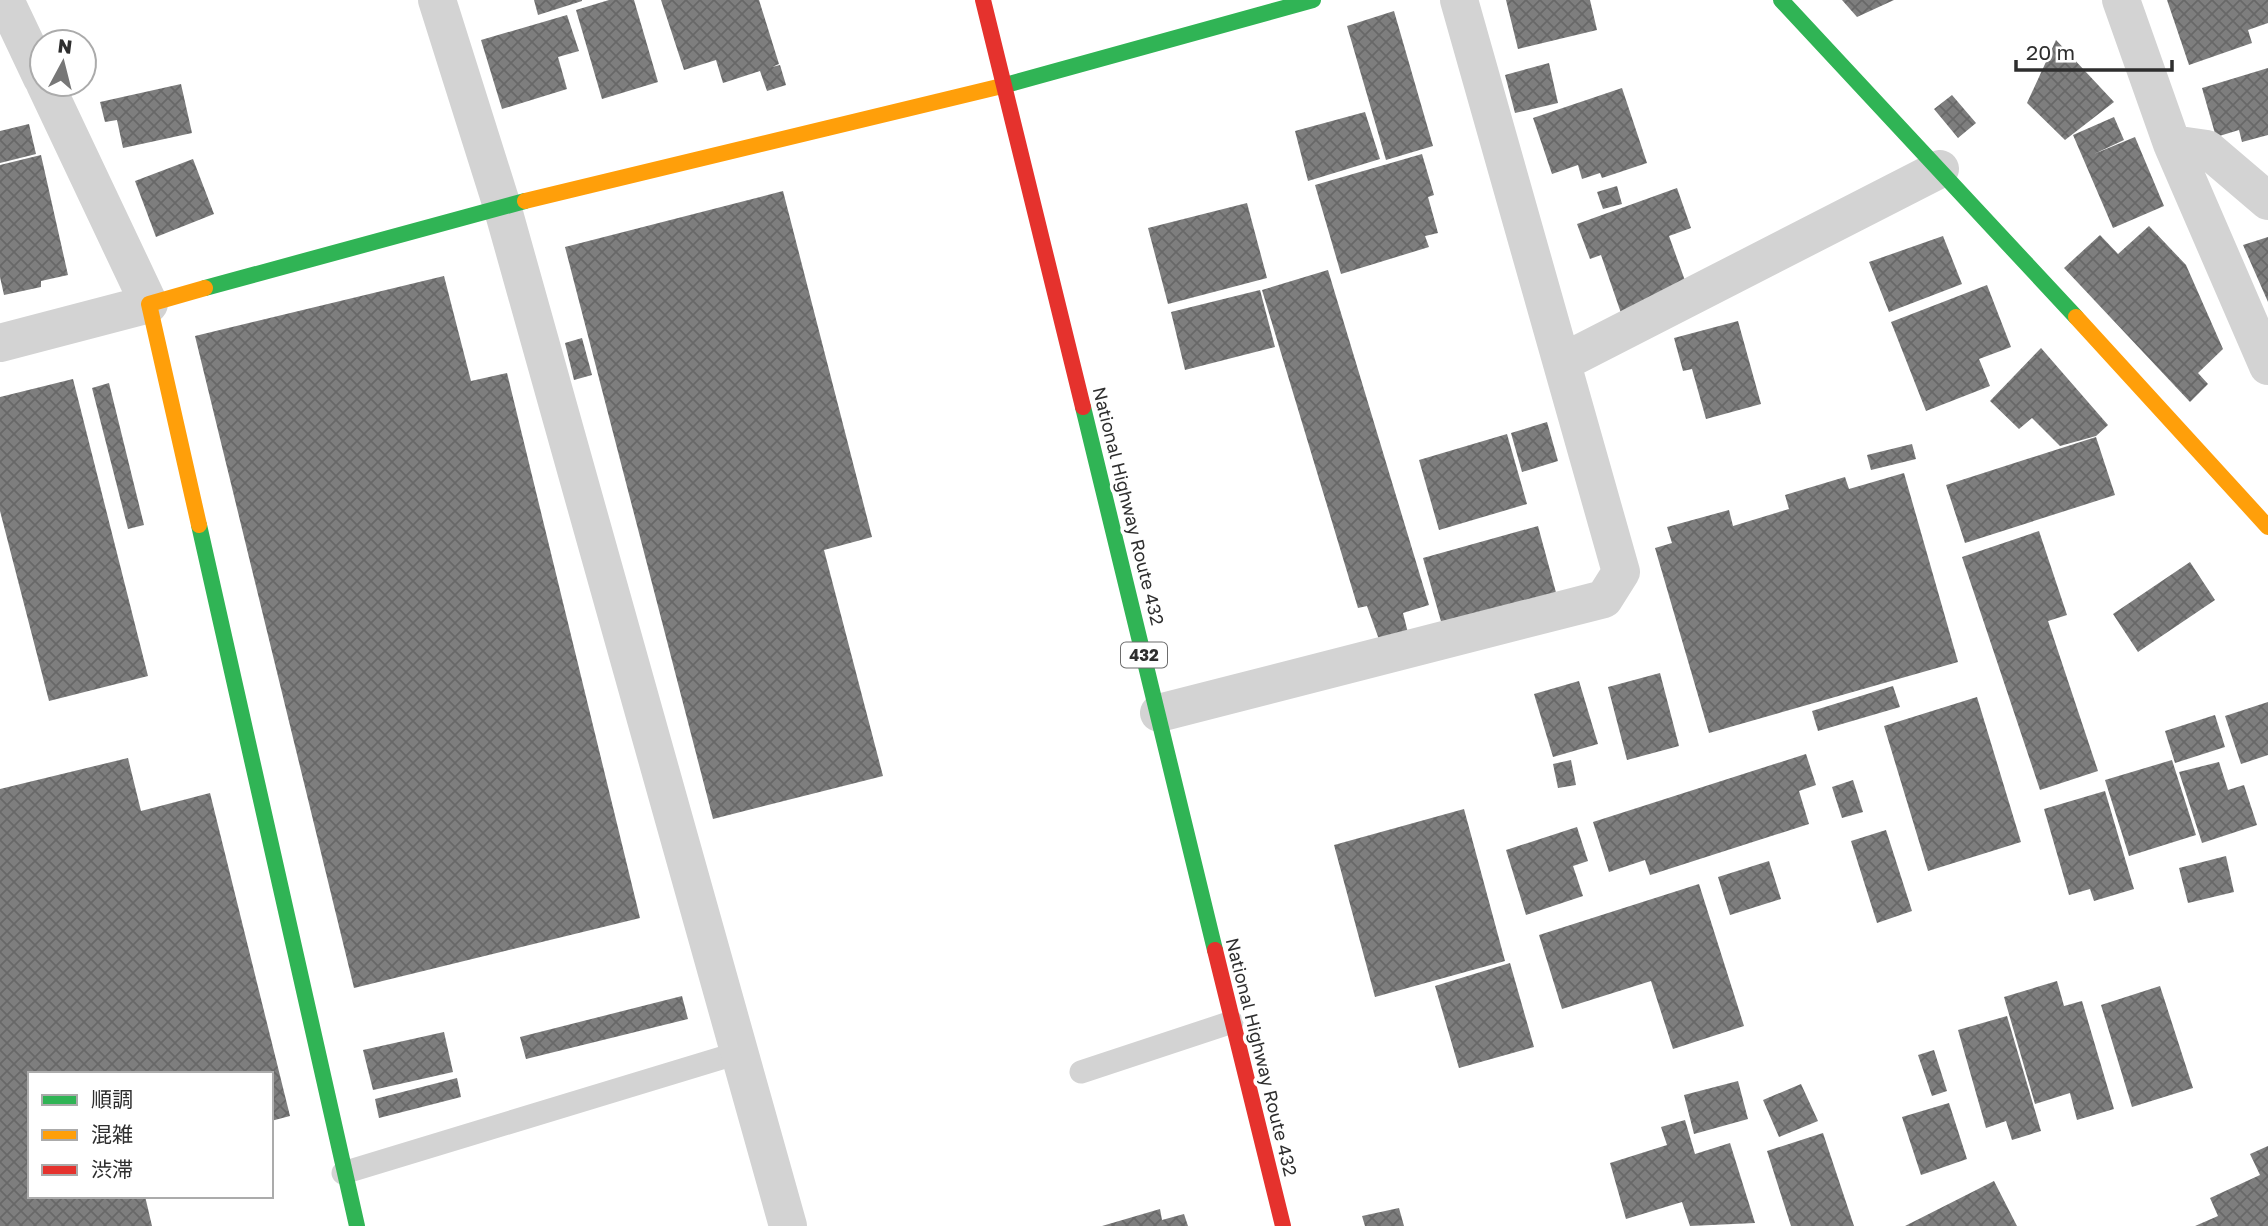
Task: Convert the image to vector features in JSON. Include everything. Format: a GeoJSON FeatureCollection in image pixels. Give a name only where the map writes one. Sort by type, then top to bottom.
{"type":"FeatureCollection","features":[{"type":"Feature","properties":{"kind":"main road","name":"National Highway Route 432"},"geometry":{"type":"LineString","coordinates":[[984,0],[1283,1226]]}},
{"type":"Feature","properties":{"kind":"main road"},"geometry":{"type":"LineString","coordinates":[[357,1226],[149,304],[502,206],[934,105],[1313,0]]}},
{"type":"Feature","properties":{"kind":"main road"},"geometry":{"type":"LineString","coordinates":[[1781,0],[2252,506],[2268,527]]}},
{"type":"Feature","properties":{"kind":"street"},"geometry":{"type":"LineString","coordinates":[[5,0],[28,48]]}},
{"type":"Feature","properties":{"kind":"street"},"geometry":{"type":"LineString","coordinates":[[437,0],[502,206],[788,1226]]}},
{"type":"Feature","properties":{"kind":"street"},"geometry":{"type":"LineString","coordinates":[[1158,713],[1604,599],[1621,572],[1459,0]]}},
{"type":"Feature","properties":{"kind":"street"},"geometry":{"type":"LineString","coordinates":[[2121,0],[2172,144],[2268,366]]}},
{"type":"Feature","properties":{"kind":"street"},"geometry":{"type":"LineString","coordinates":[[0,343],[149,304],[52,98]]}},
{"type":"Feature","properties":{"kind":"street"},"geometry":{"type":"LineString","coordinates":[[2172,144],[2207,149],[2268,201]]}},
{"type":"Feature","properties":{"kind":"street"},"geometry":{"type":"LineString","coordinates":[[1563,362],[1940,169]]}},
{"type":"Feature","properties":{"kind":"lane"},"geometry":{"type":"LineString","coordinates":[[1081,1072],[1232,1022]]}},
{"type":"Feature","properties":{"kind":"lane"},"geometry":{"type":"LineString","coordinates":[[343,1173],[738,1053]]}},
{"type":"Feature","properties":{"kind":"building"},"geometry":{"type":"Polygon","coordinates":[[[534,0],[582,0],[582,1],[538,15],[534,0]]]}},
{"type":"Feature","properties":{"kind":"building"},"geometry":{"type":"Polygon","coordinates":[[[609,0],[634,0],[658,82],[602,99],[576,10],[609,0]]]}},
{"type":"Feature","properties":{"kind":"building"},"geometry":{"type":"Polygon","coordinates":[[[661,0],[759,0],[779,64],[772,67],[780,65],[786,85],[767,91],[760,71],[723,83],[716,60],[684,70],[661,0]]]}},
{"type":"Feature","properties":{"kind":"building"},"geometry":{"type":"Polygon","coordinates":[[[1506,0],[1590,0],[1597,30],[1518,49],[1506,0]]]}},
{"type":"Feature","properties":{"kind":"building"},"geometry":{"type":"Polygon","coordinates":[[[1842,0],[1894,0],[1857,17],[1842,0]]]}},
{"type":"Feature","properties":{"kind":"building"},"geometry":{"type":"Polygon","coordinates":[[[2167,0],[2268,0],[2268,23],[2248,30],[2252,43],[2189,65],[2167,0]]]}},
{"type":"Feature","properties":{"kind":"building"},"geometry":{"type":"Polygon","coordinates":[[[1394,11],[1433,146],[1386,160],[1347,26],[1394,11]]]}},
{"type":"Feature","properties":{"kind":"building"},"geometry":{"type":"Polygon","coordinates":[[[567,15],[579,51],[558,57],[567,89],[502,109],[481,40],[567,15]]]}},
{"type":"Feature","properties":{"kind":"building"},"geometry":{"type":"Polygon","coordinates":[[[2056,40],[2114,102],[2065,140],[2027,103],[2056,40]]]}},
{"type":"Feature","properties":{"kind":"building"},"geometry":{"type":"Polygon","coordinates":[[[1549,63],[1558,103],[1515,113],[1505,75],[1549,63]]]}},
{"type":"Feature","properties":{"kind":"building"},"geometry":{"type":"Polygon","coordinates":[[[2268,68],[2268,135],[2242,142],[2239,130],[2216,137],[2202,88],[2268,68]]]}},
{"type":"Feature","properties":{"kind":"building"},"geometry":{"type":"Polygon","coordinates":[[[181,84],[192,133],[123,148],[117,120],[105,122],[100,102],[181,84]]]}},
{"type":"Feature","properties":{"kind":"building"},"geometry":{"type":"Polygon","coordinates":[[[1622,88],[1647,163],[1602,178],[1600,173],[1582,179],[1578,165],[1552,174],[1533,118],[1622,88]]]}},
{"type":"Feature","properties":{"kind":"building"},"geometry":{"type":"Polygon","coordinates":[[[1952,95],[1976,123],[1958,138],[1934,109],[1952,95]]]}},
{"type":"Feature","properties":{"kind":"building"},"geometry":{"type":"Polygon","coordinates":[[[1365,112],[1380,159],[1308,181],[1295,131],[1365,112]]]}},
{"type":"Feature","properties":{"kind":"building"},"geometry":{"type":"Polygon","coordinates":[[[2114,117],[2124,140],[2094,154],[2135,137],[2164,206],[2113,228],[2073,135],[2114,117]]]}},
{"type":"Feature","properties":{"kind":"building"},"geometry":{"type":"Polygon","coordinates":[[[29,124],[36,154],[0,163],[0,131],[29,124]]]}},
{"type":"Feature","properties":{"kind":"building"},"geometry":{"type":"Polygon","coordinates":[[[1422,154],[1434,195],[1428,197],[1438,233],[1425,236],[1429,247],[1341,274],[1315,185],[1422,154]]]}},
{"type":"Feature","properties":{"kind":"building"},"geometry":{"type":"Polygon","coordinates":[[[41,155],[68,275],[41,281],[41,287],[4,295],[0,277],[0,165],[41,155]]]}},
{"type":"Feature","properties":{"kind":"building"},"geometry":{"type":"Polygon","coordinates":[[[193,159],[214,214],[156,237],[135,181],[193,159]]]}},
{"type":"Feature","properties":{"kind":"building"},"geometry":{"type":"Polygon","coordinates":[[[1617,186],[1622,204],[1603,209],[1597,192],[1617,186]]]}},
{"type":"Feature","properties":{"kind":"building"},"geometry":{"type":"Polygon","coordinates":[[[1677,188],[1691,228],[1669,236],[1688,289],[1621,313],[1601,255],[1590,259],[1577,224],[1677,188]]]}},
{"type":"Feature","properties":{"kind":"building"},"geometry":{"type":"Polygon","coordinates":[[[783,191],[872,537],[824,550],[883,776],[713,819],[565,247],[783,191]]]}},
{"type":"Feature","properties":{"kind":"building"},"geometry":{"type":"Polygon","coordinates":[[[1247,203],[1267,278],[1168,304],[1148,228],[1247,203]]]}},
{"type":"Feature","properties":{"kind":"building"},"geometry":{"type":"Polygon","coordinates":[[[2149,226],[2186,265],[2223,349],[2198,373],[2208,384],[2190,402],[2064,268],[2100,235],[2118,254],[2149,226]]]}},
{"type":"Feature","properties":{"kind":"building"},"geometry":{"type":"Polygon","coordinates":[[[1943,236],[1962,284],[1889,312],[1869,262],[1943,236]]]}},
{"type":"Feature","properties":{"kind":"building"},"geometry":{"type":"Polygon","coordinates":[[[2268,237],[2268,302],[2243,245],[2268,237]]]}},
{"type":"Feature","properties":{"kind":"building"},"geometry":{"type":"Polygon","coordinates":[[[1328,270],[1429,605],[1403,613],[1409,637],[1381,645],[1367,606],[1358,608],[1262,290],[1328,270]]]}},
{"type":"Feature","properties":{"kind":"building"},"geometry":{"type":"Polygon","coordinates":[[[444,276],[471,381],[507,373],[640,918],[354,988],[195,336],[444,276]]]}},
{"type":"Feature","properties":{"kind":"building"},"geometry":{"type":"Polygon","coordinates":[[[1987,285],[2011,347],[1979,359],[1990,386],[1926,411],[1891,322],[1987,285]]]}},
{"type":"Feature","properties":{"kind":"building"},"geometry":{"type":"Polygon","coordinates":[[[1260,290],[1275,347],[1185,370],[1171,312],[1260,290]]]}},
{"type":"Feature","properties":{"kind":"building"},"geometry":{"type":"Polygon","coordinates":[[[1738,321],[1761,404],[1706,419],[1692,369],[1683,371],[1674,338],[1738,321]]]}},
{"type":"Feature","properties":{"kind":"building"},"geometry":{"type":"Polygon","coordinates":[[[582,338],[592,375],[574,380],[565,343],[582,338]]]}},
{"type":"Feature","properties":{"kind":"building"},"geometry":{"type":"Polygon","coordinates":[[[2041,348],[2108,425],[2096,436],[2060,446],[2032,418],[2019,429],[1990,401],[2041,348]]]}},
{"type":"Feature","properties":{"kind":"building"},"geometry":{"type":"Polygon","coordinates":[[[73,379],[148,676],[49,701],[0,511],[0,397],[73,379]]]}},
{"type":"Feature","properties":{"kind":"building"},"geometry":{"type":"Polygon","coordinates":[[[109,383],[144,525],[128,529],[92,388],[109,383]]]}},
{"type":"Feature","properties":{"kind":"building"},"geometry":{"type":"Polygon","coordinates":[[[1547,422],[1558,461],[1522,472],[1511,433],[1547,422]]]}},
{"type":"Feature","properties":{"kind":"building"},"geometry":{"type":"Polygon","coordinates":[[[1507,434],[1527,504],[1439,530],[1419,460],[1507,434]]]}},
{"type":"Feature","properties":{"kind":"building"},"geometry":{"type":"Polygon","coordinates":[[[2096,437],[2115,495],[1965,543],[1946,485],[2096,437]]]}},
{"type":"Feature","properties":{"kind":"building"},"geometry":{"type":"Polygon","coordinates":[[[1912,444],[1916,459],[1871,470],[1867,455],[1912,444]]]}},
{"type":"Feature","properties":{"kind":"building"},"geometry":{"type":"Polygon","coordinates":[[[1904,473],[1958,662],[1709,733],[1655,548],[1672,543],[1667,527],[1729,510],[1733,526],[1789,509],[1785,495],[1845,477],[1849,489],[1904,473]]]}},
{"type":"Feature","properties":{"kind":"building"},"geometry":{"type":"Polygon","coordinates":[[[1538,526],[1558,600],[1444,632],[1423,558],[1538,526]]]}},
{"type":"Feature","properties":{"kind":"building"},"geometry":{"type":"Polygon","coordinates":[[[2039,531],[2067,615],[2048,621],[2098,771],[2040,790],[1962,557],[2039,531]]]}},
{"type":"Feature","properties":{"kind":"building"},"geometry":{"type":"Polygon","coordinates":[[[2190,562],[2215,600],[2138,652],[2113,614],[2190,562]]]}},
{"type":"Feature","properties":{"kind":"building"},"geometry":{"type":"Polygon","coordinates":[[[1660,673],[1679,746],[1627,760],[1608,687],[1660,673]]]}},
{"type":"Feature","properties":{"kind":"building"},"geometry":{"type":"Polygon","coordinates":[[[1579,681],[1598,744],[1553,757],[1534,694],[1579,681]]]}},
{"type":"Feature","properties":{"kind":"building"},"geometry":{"type":"Polygon","coordinates":[[[1893,686],[1900,707],[1818,731],[1812,711],[1893,686]]]}},
{"type":"Feature","properties":{"kind":"building"},"geometry":{"type":"Polygon","coordinates":[[[1977,697],[2021,842],[1928,871],[1884,726],[1977,697]]]}},
{"type":"Feature","properties":{"kind":"building"},"geometry":{"type":"Polygon","coordinates":[[[2268,702],[2268,755],[2241,764],[2225,716],[2268,702]]]}},
{"type":"Feature","properties":{"kind":"building"},"geometry":{"type":"Polygon","coordinates":[[[2215,715],[2225,747],[2175,763],[2165,731],[2215,715]]]}},
{"type":"Feature","properties":{"kind":"building"},"geometry":{"type":"Polygon","coordinates":[[[1806,754],[1816,785],[1799,791],[1809,824],[1650,875],[1645,860],[1609,872],[1593,822],[1806,754]]]}},
{"type":"Feature","properties":{"kind":"building"},"geometry":{"type":"Polygon","coordinates":[[[128,758],[141,811],[210,793],[290,1116],[273,1120],[273,1072],[28,1072],[28,1198],[145,1198],[152,1226],[0,1226],[0,789],[128,758]]]}},
{"type":"Feature","properties":{"kind":"building"},"geometry":{"type":"Polygon","coordinates":[[[1571,760],[1576,785],[1558,788],[1553,764],[1571,760]]]}},
{"type":"Feature","properties":{"kind":"building"},"geometry":{"type":"Polygon","coordinates":[[[2172,760],[2196,835],[2129,856],[2105,780],[2172,760]]]}},
{"type":"Feature","properties":{"kind":"building"},"geometry":{"type":"Polygon","coordinates":[[[2219,762],[2228,790],[2244,785],[2257,825],[2202,843],[2179,772],[2219,762]]]}},
{"type":"Feature","properties":{"kind":"building"},"geometry":{"type":"Polygon","coordinates":[[[1853,780],[1863,812],[1842,818],[1832,787],[1853,780]]]}},
{"type":"Feature","properties":{"kind":"building"},"geometry":{"type":"Polygon","coordinates":[[[2105,791],[2134,889],[2094,901],[2090,889],[2069,895],[2044,809],[2105,791]]]}},
{"type":"Feature","properties":{"kind":"building"},"geometry":{"type":"Polygon","coordinates":[[[1464,809],[1505,961],[1375,997],[1334,845],[1464,809]]]}},
{"type":"Feature","properties":{"kind":"building"},"geometry":{"type":"Polygon","coordinates":[[[1577,827],[1588,861],[1573,866],[1583,896],[1526,915],[1506,850],[1577,827]]]}},
{"type":"Feature","properties":{"kind":"building"},"geometry":{"type":"Polygon","coordinates":[[[1886,830],[1912,911],[1877,923],[1851,841],[1886,830]]]}},
{"type":"Feature","properties":{"kind":"building"},"geometry":{"type":"Polygon","coordinates":[[[2226,856],[2234,892],[2188,903],[2179,868],[2226,856]]]}},
{"type":"Feature","properties":{"kind":"building"},"geometry":{"type":"Polygon","coordinates":[[[1769,861],[1781,899],[1730,915],[1718,877],[1769,861]]]}},
{"type":"Feature","properties":{"kind":"building"},"geometry":{"type":"Polygon","coordinates":[[[1699,884],[1744,1026],[1673,1049],[1651,981],[1562,1009],[1539,935],[1699,884]]]}},
{"type":"Feature","properties":{"kind":"building"},"geometry":{"type":"Polygon","coordinates":[[[1510,963],[1534,1047],[1459,1068],[1435,986],[1510,963]]]}},
{"type":"Feature","properties":{"kind":"building"},"geometry":{"type":"Polygon","coordinates":[[[2057,981],[2064,1006],[2082,1001],[2114,1109],[2077,1120],[2070,1093],[2035,1104],[2004,997],[2057,981]]]}},
{"type":"Feature","properties":{"kind":"building"},"geometry":{"type":"Polygon","coordinates":[[[2160,986],[2193,1088],[2132,1107],[2101,1005],[2160,986]]]}},
{"type":"Feature","properties":{"kind":"building"},"geometry":{"type":"Polygon","coordinates":[[[682,996],[688,1019],[526,1059],[520,1037],[682,996]]]}},
{"type":"Feature","properties":{"kind":"building"},"geometry":{"type":"Polygon","coordinates":[[[2007,1016],[2041,1131],[2012,1140],[2006,1121],[1986,1128],[1958,1030],[2007,1016]]]}},
{"type":"Feature","properties":{"kind":"building"},"geometry":{"type":"Polygon","coordinates":[[[444,1032],[453,1072],[373,1090],[363,1050],[444,1032]]]}},
{"type":"Feature","properties":{"kind":"building"},"geometry":{"type":"Polygon","coordinates":[[[1934,1050],[1947,1091],[1932,1096],[1918,1055],[1934,1050]]]}},
{"type":"Feature","properties":{"kind":"building"},"geometry":{"type":"Polygon","coordinates":[[[457,1078],[461,1097],[379,1118],[375,1099],[457,1078]]]}},
{"type":"Feature","properties":{"kind":"building"},"geometry":{"type":"Polygon","coordinates":[[[1738,1081],[1748,1119],[1694,1134],[1684,1095],[1738,1081]]]}},
{"type":"Feature","properties":{"kind":"building"},"geometry":{"type":"Polygon","coordinates":[[[1801,1084],[1818,1121],[1779,1137],[1763,1100],[1801,1084]]]}},
{"type":"Feature","properties":{"kind":"building"},"geometry":{"type":"Polygon","coordinates":[[[1949,1103],[1967,1159],[1921,1175],[1902,1117],[1949,1103]]]}},
{"type":"Feature","properties":{"kind":"building"},"geometry":{"type":"Polygon","coordinates":[[[1685,1120],[1695,1154],[1730,1143],[1755,1223],[1690,1226],[1682,1202],[1626,1219],[1610,1163],[1667,1145],[1661,1127],[1685,1120]]]}},
{"type":"Feature","properties":{"kind":"building"},"geometry":{"type":"Polygon","coordinates":[[[1823,1133],[1854,1226],[1791,1226],[1767,1151],[1823,1133]]]}},
{"type":"Feature","properties":{"kind":"building"},"geometry":{"type":"Polygon","coordinates":[[[2268,1146],[2268,1226],[2195,1226],[2218,1216],[2210,1198],[2260,1175],[2250,1154],[2268,1146]]]}},
{"type":"Feature","properties":{"kind":"building"},"geometry":{"type":"Polygon","coordinates":[[[1994,1181],[2017,1226],[1905,1226],[1994,1181]]]}},
{"type":"Feature","properties":{"kind":"building"},"geometry":{"type":"Polygon","coordinates":[[[1399,1208],[1404,1226],[1365,1226],[1362,1216],[1399,1208]]]}},
{"type":"Feature","properties":{"kind":"building"},"geometry":{"type":"Polygon","coordinates":[[[1160,1209],[1162,1220],[1184,1214],[1188,1226],[1102,1226],[1160,1209]]]}},
{"type":"Feature","properties":{"kind":"traffic: fast"},"geometry":{"type":"LineString","coordinates":[[1002,86],[1313,0]]}},
{"type":"Feature","properties":{"kind":"traffic: fast"},"geometry":{"type":"LineString","coordinates":[[1781,0],[2076,317]]}},
{"type":"Feature","properties":{"kind":"traffic: fast"},"geometry":{"type":"LineString","coordinates":[[205,288],[525,201]]}},
{"type":"Feature","properties":{"kind":"traffic: fast"},"geometry":{"type":"LineString","coordinates":[[1083,407],[1215,950]]}},
{"type":"Feature","properties":{"kind":"traffic: fast"},"geometry":{"type":"LineString","coordinates":[[199,525],[357,1226]]}},
{"type":"Feature","properties":{"kind":"traffic: slow"},"geometry":{"type":"LineString","coordinates":[[525,201],[1002,86]]}},
{"type":"Feature","properties":{"kind":"traffic: slow"},"geometry":{"type":"LineString","coordinates":[[199,525],[149,304],[205,288]]}},
{"type":"Feature","properties":{"kind":"traffic: slow"},"geometry":{"type":"LineString","coordinates":[[2076,317],[2268,527]]}},
{"type":"Feature","properties":{"kind":"traffic: jam"},"geometry":{"type":"LineString","coordinates":[[983,0],[1083,407]]}},
{"type":"Feature","properties":{"kind":"traffic: jam"},"geometry":{"type":"LineString","coordinates":[[1215,950],[1283,1226]]}}]}
